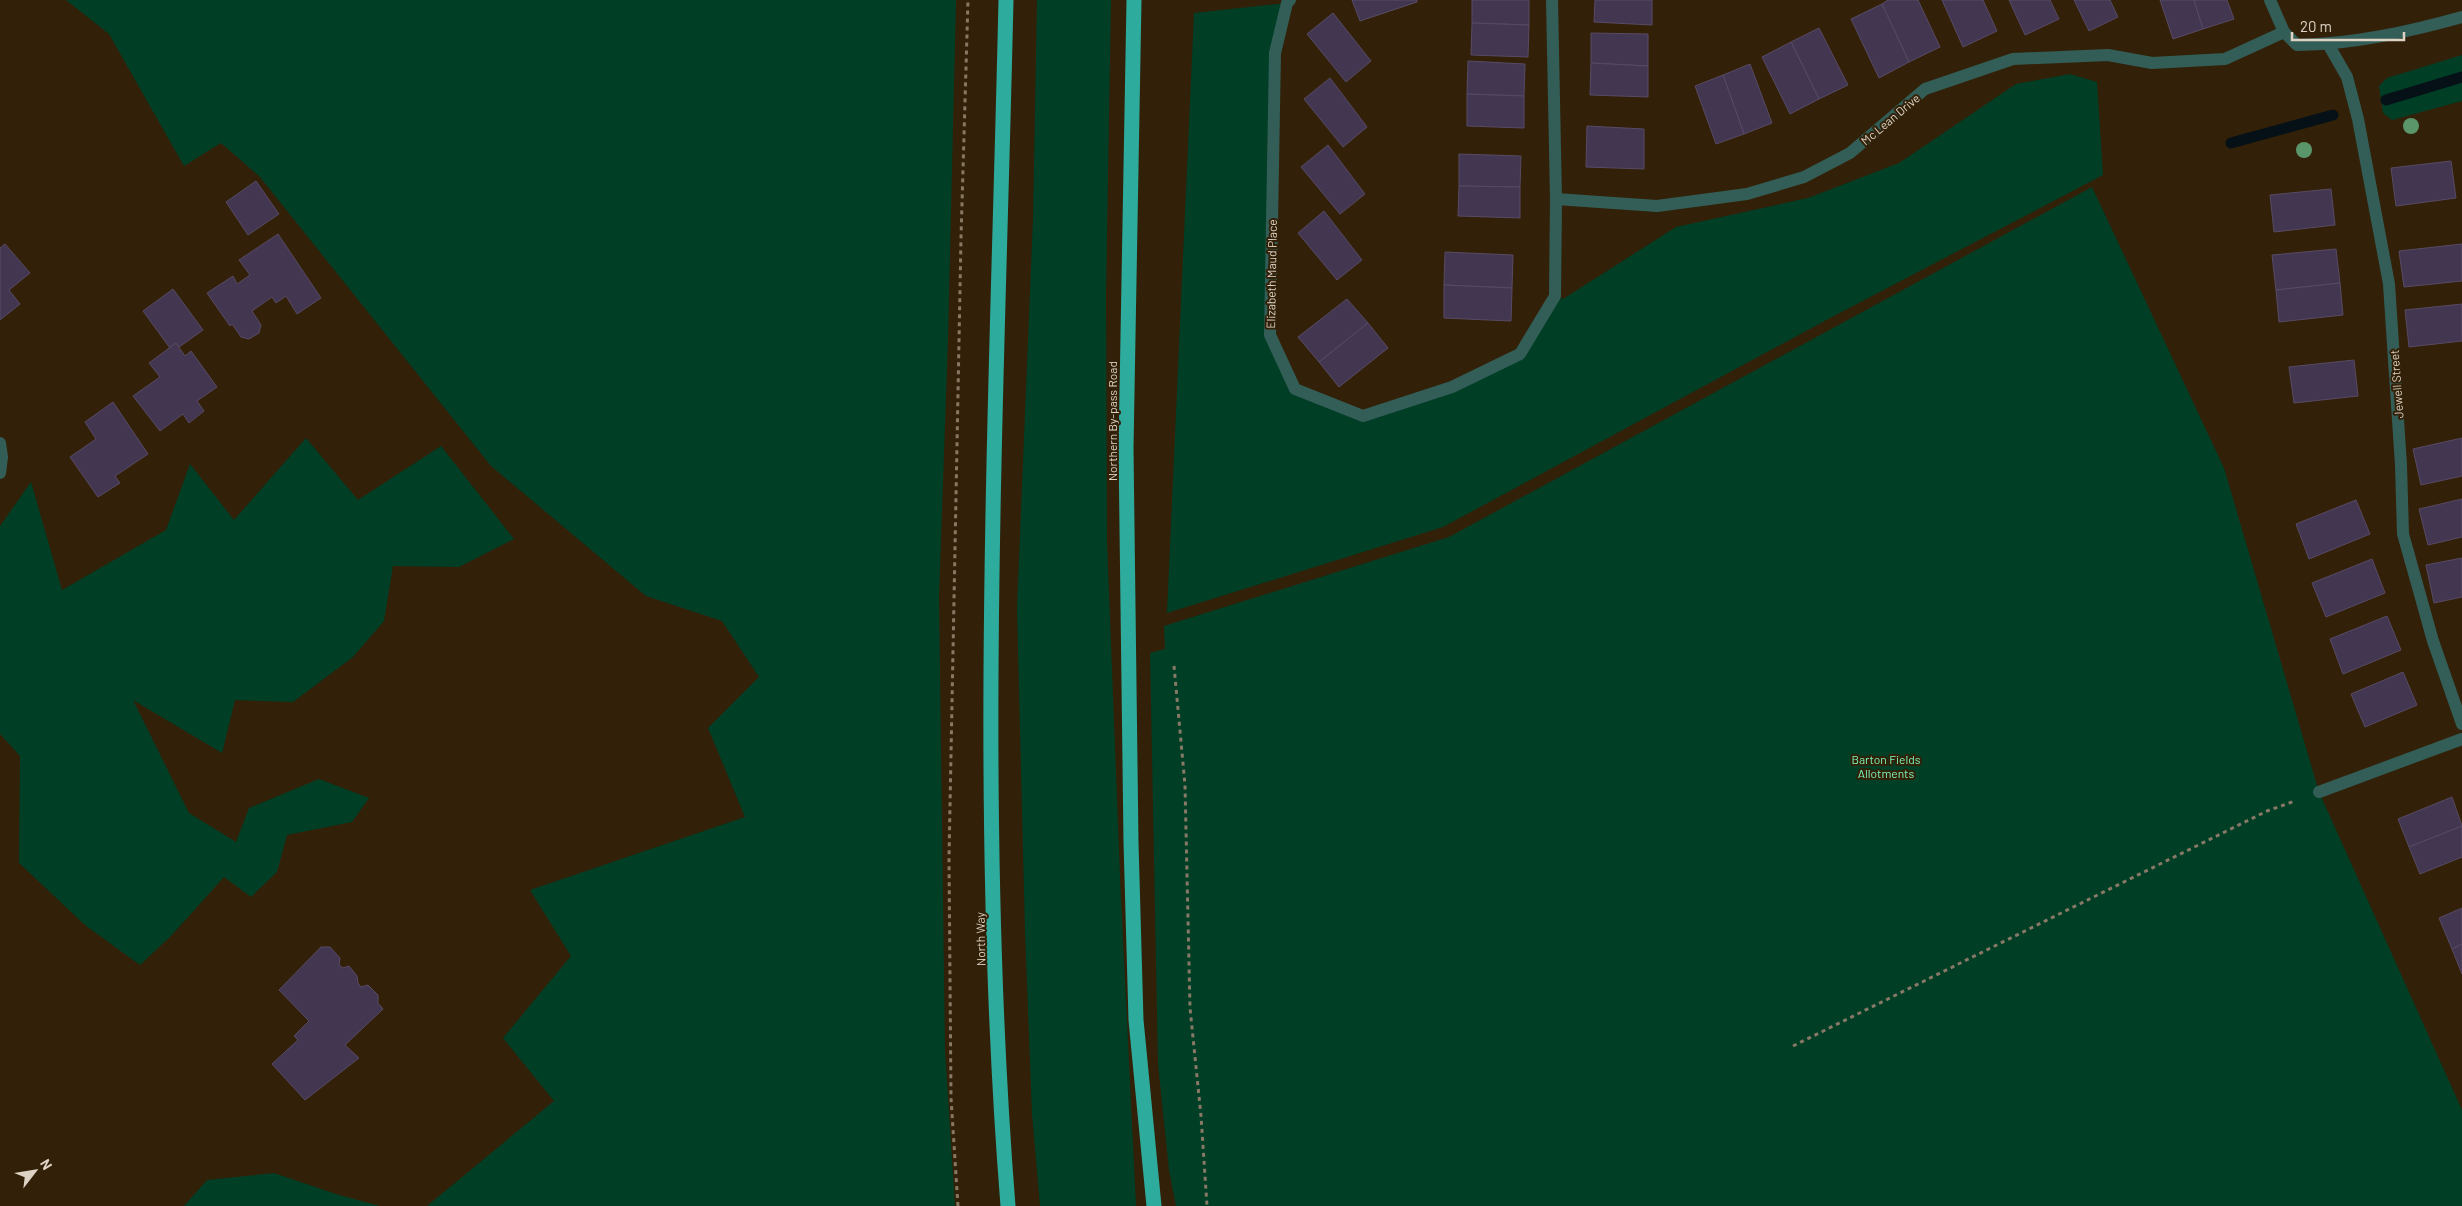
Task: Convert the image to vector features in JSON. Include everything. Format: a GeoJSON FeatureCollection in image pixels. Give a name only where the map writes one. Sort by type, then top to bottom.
{"type":"FeatureCollection","features":[{"type":"Feature","properties":{"kind":"highway","name":"North Way"},"geometry":{"type":"LineString","coordinates":[[1006,0],[991,670],[996,1008],[1008,1206]]}},
{"type":"Feature","properties":{"kind":"highway","name":"Northern By-pass Road"},"geometry":{"type":"LineString","coordinates":[[1134,0],[1126,448],[1131,842],[1136,1020],[1154,1206]]}},
{"type":"Feature","properties":{"kind":"street","name":"Elizabeth Maud Place"},"geometry":{"type":"LineString","coordinates":[[1290,0],[1287,3],[1275,53],[1270,335],[1295,389],[1363,416],[1452,387],[1520,354],[1555,296],[1556,199],[1552,0]]}},
{"type":"Feature","properties":{"kind":"street"},"geometry":{"type":"LineString","coordinates":[[2270,0],[2284,32],[2297,45],[2328,44],[2407,32],[2462,17]]}},
{"type":"Feature","properties":{"kind":"street","name":"Mc Lean Drive"},"geometry":{"type":"LineString","coordinates":[[1556,199],[1657,206],[1747,194],[1804,178],[1850,153],[1925,89],[2013,59],[2108,55],[2152,63],[2225,59],[2284,32]]}},
{"type":"Feature","properties":{"kind":"street","name":"Jewell Street"},"geometry":{"type":"LineString","coordinates":[[2328,44],[2347,77],[2358,119],[2389,284],[2401,465],[2403,534],[2433,641],[2462,724]]}},
{"type":"Feature","properties":{"kind":"street"},"geometry":{"type":"LineString","coordinates":[[0,443],[2,457],[0,473]]}},
{"type":"Feature","properties":{"kind":"street"},"geometry":{"type":"LineString","coordinates":[[2319,792],[2462,739]]}},
{"type":"Feature","properties":{"kind":"path"},"geometry":{"type":"LineString","coordinates":[[958,1206],[951,1098],[949,858],[961,238],[968,0]]}},
{"type":"Feature","properties":{"kind":"path"},"geometry":{"type":"LineString","coordinates":[[1174,666],[1185,785],[1190,1008],[1201,1116],[1207,1206]]}},
{"type":"Feature","properties":{"kind":"path"},"geometry":{"type":"LineString","coordinates":[[1793,1046],[2267,811],[2319,792]]}},
{"type":"Feature","properties":{"kind":"green space"},"geometry":{"type":"Polygon","coordinates":[[[66,0],[956,0],[948,339],[939,597],[945,1051],[955,1206],[427,1206],[554,1101],[503,1038],[571,956],[530,890],[745,817],[708,728],[759,677],[722,621],[646,596],[491,466],[260,177],[221,143],[184,166],[109,34],[66,0]]]}},
{"type":"Feature","properties":{"kind":"green space"},"geometry":{"type":"Polygon","coordinates":[[[1037,0],[1111,0],[1106,294],[1107,541],[1120,876],[1136,1206],[1040,1206],[1032,1114],[1025,931],[1017,608],[1033,219],[1037,0]]]}},
{"type":"Feature","properties":{"kind":"green space"},"geometry":{"type":"Polygon","coordinates":[[[1287,3],[1275,53],[1270,335],[1295,389],[1363,416],[1520,354],[1555,296],[1563,299],[1676,227],[1808,198],[1899,163],[2016,84],[2070,74],[2097,82],[2103,175],[1832,317],[1443,527],[1167,613],[1194,13],[1287,3]]]}},
{"type":"Feature","properties":{"kind":"green space"},"geometry":{"type":"Polygon","coordinates":[[[2462,55],[2462,101],[2392,120],[2383,113],[2379,86],[2387,78],[2462,55]]]}},
{"type":"Feature","properties":{"kind":"green space","name":"Barton Fields Allotments"},"geometry":{"type":"Polygon","coordinates":[[[2092,187],[2224,468],[2319,792],[2462,1110],[2462,1206],[1176,1206],[1169,1170],[1158,1064],[1150,653],[1165,649],[1164,626],[1449,537],[2092,187]]]}},
{"type":"Feature","properties":{"kind":"green space"},"geometry":{"type":"Polygon","coordinates":[[[306,438],[358,500],[441,446],[514,539],[459,567],[393,566],[384,621],[353,657],[293,702],[235,700],[222,753],[133,700],[189,813],[236,842],[249,808],[319,779],[369,798],[352,822],[287,835],[277,872],[251,897],[224,877],[171,936],[140,965],[85,925],[19,863],[20,756],[0,734],[0,526],[31,482],[62,590],[166,530],[190,464],[234,520],[306,438]]]}},
{"type":"Feature","properties":{"kind":"green space"},"geometry":{"type":"Polygon","coordinates":[[[274,1173],[339,1195],[380,1206],[184,1206],[207,1180],[274,1173]]]}},
{"type":"Feature","properties":{"kind":"building"},"geometry":{"type":"Polygon","coordinates":[[[1352,0],[1417,0],[1417,2],[1360,21],[1352,0]]]}},
{"type":"Feature","properties":{"kind":"building"},"geometry":{"type":"Polygon","coordinates":[[[1472,0],[1529,0],[1529,25],[1472,23],[1472,0]]]}},
{"type":"Feature","properties":{"kind":"building"},"geometry":{"type":"Polygon","coordinates":[[[1595,0],[1652,0],[1652,25],[1594,22],[1595,0]]]}},
{"type":"Feature","properties":{"kind":"building"},"geometry":{"type":"Polygon","coordinates":[[[1888,0],[1918,0],[1940,47],[1909,62],[1882,4],[1888,0]]]}},
{"type":"Feature","properties":{"kind":"building"},"geometry":{"type":"Polygon","coordinates":[[[1942,0],[1983,0],[1997,31],[1963,47],[1942,0]]]}},
{"type":"Feature","properties":{"kind":"building"},"geometry":{"type":"Polygon","coordinates":[[[2009,0],[2050,0],[2059,19],[2025,35],[2009,0]]]}},
{"type":"Feature","properties":{"kind":"building"},"geometry":{"type":"Polygon","coordinates":[[[2074,0],[2110,0],[2118,17],[2089,31],[2074,0]]]}},
{"type":"Feature","properties":{"kind":"building"},"geometry":{"type":"Polygon","coordinates":[[[2160,0],[2194,0],[2203,29],[2173,39],[2160,0]]]}},
{"type":"Feature","properties":{"kind":"building"},"geometry":{"type":"Polygon","coordinates":[[[2194,0],[2227,0],[2234,19],[2203,29],[2194,0]]]}},
{"type":"Feature","properties":{"kind":"building"},"geometry":{"type":"Polygon","coordinates":[[[1882,4],[1909,62],[1879,78],[1851,19],[1882,4]]]}},
{"type":"Feature","properties":{"kind":"building"},"geometry":{"type":"Polygon","coordinates":[[[1333,13],[1371,61],[1346,82],[1307,34],[1333,13]]]}},
{"type":"Feature","properties":{"kind":"building"},"geometry":{"type":"Polygon","coordinates":[[[1472,23],[1529,25],[1528,57],[1471,55],[1472,23]]]}},
{"type":"Feature","properties":{"kind":"building"},"geometry":{"type":"Polygon","coordinates":[[[1819,28],[1848,85],[1819,99],[1791,42],[1819,28]]]}},
{"type":"Feature","properties":{"kind":"building"},"geometry":{"type":"Polygon","coordinates":[[[1591,33],[1648,34],[1648,66],[1591,63],[1591,33]]]}},
{"type":"Feature","properties":{"kind":"building"},"geometry":{"type":"Polygon","coordinates":[[[1791,42],[1819,99],[1790,114],[1762,57],[1791,42]]]}},
{"type":"Feature","properties":{"kind":"building"},"geometry":{"type":"Polygon","coordinates":[[[1468,61],[1525,64],[1524,96],[1467,94],[1468,61]]]}},
{"type":"Feature","properties":{"kind":"building"},"geometry":{"type":"Polygon","coordinates":[[[1591,63],[1648,66],[1648,97],[1590,95],[1591,63]]]}},
{"type":"Feature","properties":{"kind":"building"},"geometry":{"type":"Polygon","coordinates":[[[1750,64],[1772,123],[1744,134],[1723,75],[1750,64]]]}},
{"type":"Feature","properties":{"kind":"building"},"geometry":{"type":"Polygon","coordinates":[[[1723,75],[1744,134],[1716,144],[1695,86],[1723,75]]]}},
{"type":"Feature","properties":{"kind":"building"},"geometry":{"type":"Polygon","coordinates":[[[1330,78],[1367,127],[1343,147],[1304,99],[1330,78]]]}},
{"type":"Feature","properties":{"kind":"building"},"geometry":{"type":"Polygon","coordinates":[[[1467,94],[1524,96],[1524,128],[1467,126],[1467,94]]]}},
{"type":"Feature","properties":{"kind":"building"},"geometry":{"type":"Polygon","coordinates":[[[1587,126],[1644,129],[1644,169],[1586,167],[1587,126]]]}},
{"type":"Feature","properties":{"kind":"building"},"geometry":{"type":"Polygon","coordinates":[[[1328,145],[1365,194],[1340,214],[1301,167],[1328,145]]]}},
{"type":"Feature","properties":{"kind":"building"},"geometry":{"type":"Polygon","coordinates":[[[1459,154],[1521,156],[1520,187],[1459,186],[1459,154]]]}},
{"type":"Feature","properties":{"kind":"building"},"geometry":{"type":"Polygon","coordinates":[[[2451,161],[2456,198],[2396,206],[2391,168],[2451,161]]]}},
{"type":"Feature","properties":{"kind":"building"},"geometry":{"type":"Polygon","coordinates":[[[256,181],[279,214],[248,235],[226,202],[256,181]]]}},
{"type":"Feature","properties":{"kind":"building"},"geometry":{"type":"Polygon","coordinates":[[[1459,186],[1520,187],[1520,218],[1458,216],[1459,186]]]}},
{"type":"Feature","properties":{"kind":"building"},"geometry":{"type":"Polygon","coordinates":[[[2331,189],[2335,225],[2274,232],[2270,195],[2331,189]]]}},
{"type":"Feature","properties":{"kind":"building"},"geometry":{"type":"Polygon","coordinates":[[[1324,211],[1362,260],[1337,280],[1298,233],[1324,211]]]}},
{"type":"Feature","properties":{"kind":"building"},"geometry":{"type":"Polygon","coordinates":[[[278,234],[321,298],[297,314],[286,296],[276,303],[272,297],[252,311],[261,325],[259,333],[249,339],[241,337],[232,324],[230,326],[207,293],[233,276],[237,284],[250,275],[239,260],[278,234]]]}},
{"type":"Feature","properties":{"kind":"building"},"geometry":{"type":"Polygon","coordinates":[[[5,244],[30,273],[9,290],[20,304],[0,320],[0,248],[5,244]]]}},
{"type":"Feature","properties":{"kind":"building"},"geometry":{"type":"Polygon","coordinates":[[[2462,244],[2462,281],[2404,287],[2399,251],[2462,244]]]}},
{"type":"Feature","properties":{"kind":"building"},"geometry":{"type":"Polygon","coordinates":[[[2336,249],[2340,283],[2276,290],[2272,255],[2336,249]]]}},
{"type":"Feature","properties":{"kind":"building"},"geometry":{"type":"Polygon","coordinates":[[[1445,252],[1513,255],[1512,288],[1444,285],[1445,252]]]}},
{"type":"Feature","properties":{"kind":"building"},"geometry":{"type":"Polygon","coordinates":[[[2340,283],[2343,315],[2279,322],[2276,290],[2340,283]]]}},
{"type":"Feature","properties":{"kind":"building"},"geometry":{"type":"Polygon","coordinates":[[[1444,285],[1512,288],[1511,321],[1444,318],[1444,285]]]}},
{"type":"Feature","properties":{"kind":"building"},"geometry":{"type":"Polygon","coordinates":[[[173,289],[203,330],[179,347],[176,343],[170,348],[143,311],[173,289]]]}},
{"type":"Feature","properties":{"kind":"building"},"geometry":{"type":"Polygon","coordinates":[[[1347,299],[1368,323],[1319,362],[1298,337],[1347,299]]]}},
{"type":"Feature","properties":{"kind":"building"},"geometry":{"type":"Polygon","coordinates":[[[2462,304],[2462,341],[2409,347],[2405,310],[2462,304]]]}},
{"type":"Feature","properties":{"kind":"building"},"geometry":{"type":"Polygon","coordinates":[[[1368,323],[1388,348],[1339,387],[1319,362],[1368,323]]]}},
{"type":"Feature","properties":{"kind":"building"},"geometry":{"type":"Polygon","coordinates":[[[176,343],[185,356],[191,351],[217,387],[197,401],[204,411],[189,423],[183,414],[160,431],[133,396],[160,377],[149,363],[176,343]]]}},
{"type":"Feature","properties":{"kind":"building"},"geometry":{"type":"Polygon","coordinates":[[[2354,360],[2358,396],[2294,403],[2289,367],[2354,360]]]}},
{"type":"Feature","properties":{"kind":"building"},"geometry":{"type":"Polygon","coordinates":[[[113,402],[148,454],[115,476],[120,483],[98,497],[70,457],[96,439],[85,422],[113,402]]]}},
{"type":"Feature","properties":{"kind":"building"},"geometry":{"type":"Polygon","coordinates":[[[2462,438],[2462,476],[2421,485],[2413,449],[2462,438]]]}},
{"type":"Feature","properties":{"kind":"building"},"geometry":{"type":"Polygon","coordinates":[[[2462,499],[2462,537],[2428,545],[2419,509],[2462,499]]]}},
{"type":"Feature","properties":{"kind":"building"},"geometry":{"type":"Polygon","coordinates":[[[2356,500],[2370,534],[2309,559],[2296,524],[2356,500]]]}},
{"type":"Feature","properties":{"kind":"building"},"geometry":{"type":"Polygon","coordinates":[[[2462,558],[2462,597],[2434,603],[2426,565],[2462,558]]]}},
{"type":"Feature","properties":{"kind":"building"},"geometry":{"type":"Polygon","coordinates":[[[2372,559],[2385,593],[2326,617],[2312,583],[2372,559]]]}},
{"type":"Feature","properties":{"kind":"building"},"geometry":{"type":"Polygon","coordinates":[[[2387,616],[2401,650],[2343,674],[2330,639],[2387,616]]]}},
{"type":"Feature","properties":{"kind":"building"},"geometry":{"type":"Polygon","coordinates":[[[2403,672],[2417,705],[2365,727],[2351,694],[2403,672]]]}},
{"type":"Feature","properties":{"kind":"building"},"geometry":{"type":"Polygon","coordinates":[[[2452,797],[2462,826],[2409,847],[2398,819],[2452,797]]]}},
{"type":"Feature","properties":{"kind":"building"},"geometry":{"type":"Polygon","coordinates":[[[2462,826],[2462,857],[2420,874],[2409,847],[2462,826]]]}},
{"type":"Feature","properties":{"kind":"building"},"geometry":{"type":"Polygon","coordinates":[[[2462,908],[2462,944],[2452,949],[2439,918],[2462,908]]]}},
{"type":"Feature","properties":{"kind":"building"},"geometry":{"type":"Polygon","coordinates":[[[2462,944],[2462,974],[2452,949],[2462,944]]]}},
{"type":"Feature","properties":{"kind":"building"},"geometry":{"type":"Polygon","coordinates":[[[321,947],[330,947],[340,958],[339,965],[343,968],[349,966],[357,976],[361,987],[368,985],[378,995],[378,1003],[383,1009],[345,1045],[359,1058],[305,1100],[272,1064],[298,1040],[294,1036],[309,1021],[279,990],[321,947]]]}},
{"type":"Feature","properties":{"kind":"waterway"},"geometry":{"type":"LineString","coordinates":[[2386,100],[2462,77]]}},
{"type":"Feature","properties":{"kind":"waterway"},"geometry":{"type":"LineString","coordinates":[[2231,143],[2333,115]]}}]}
